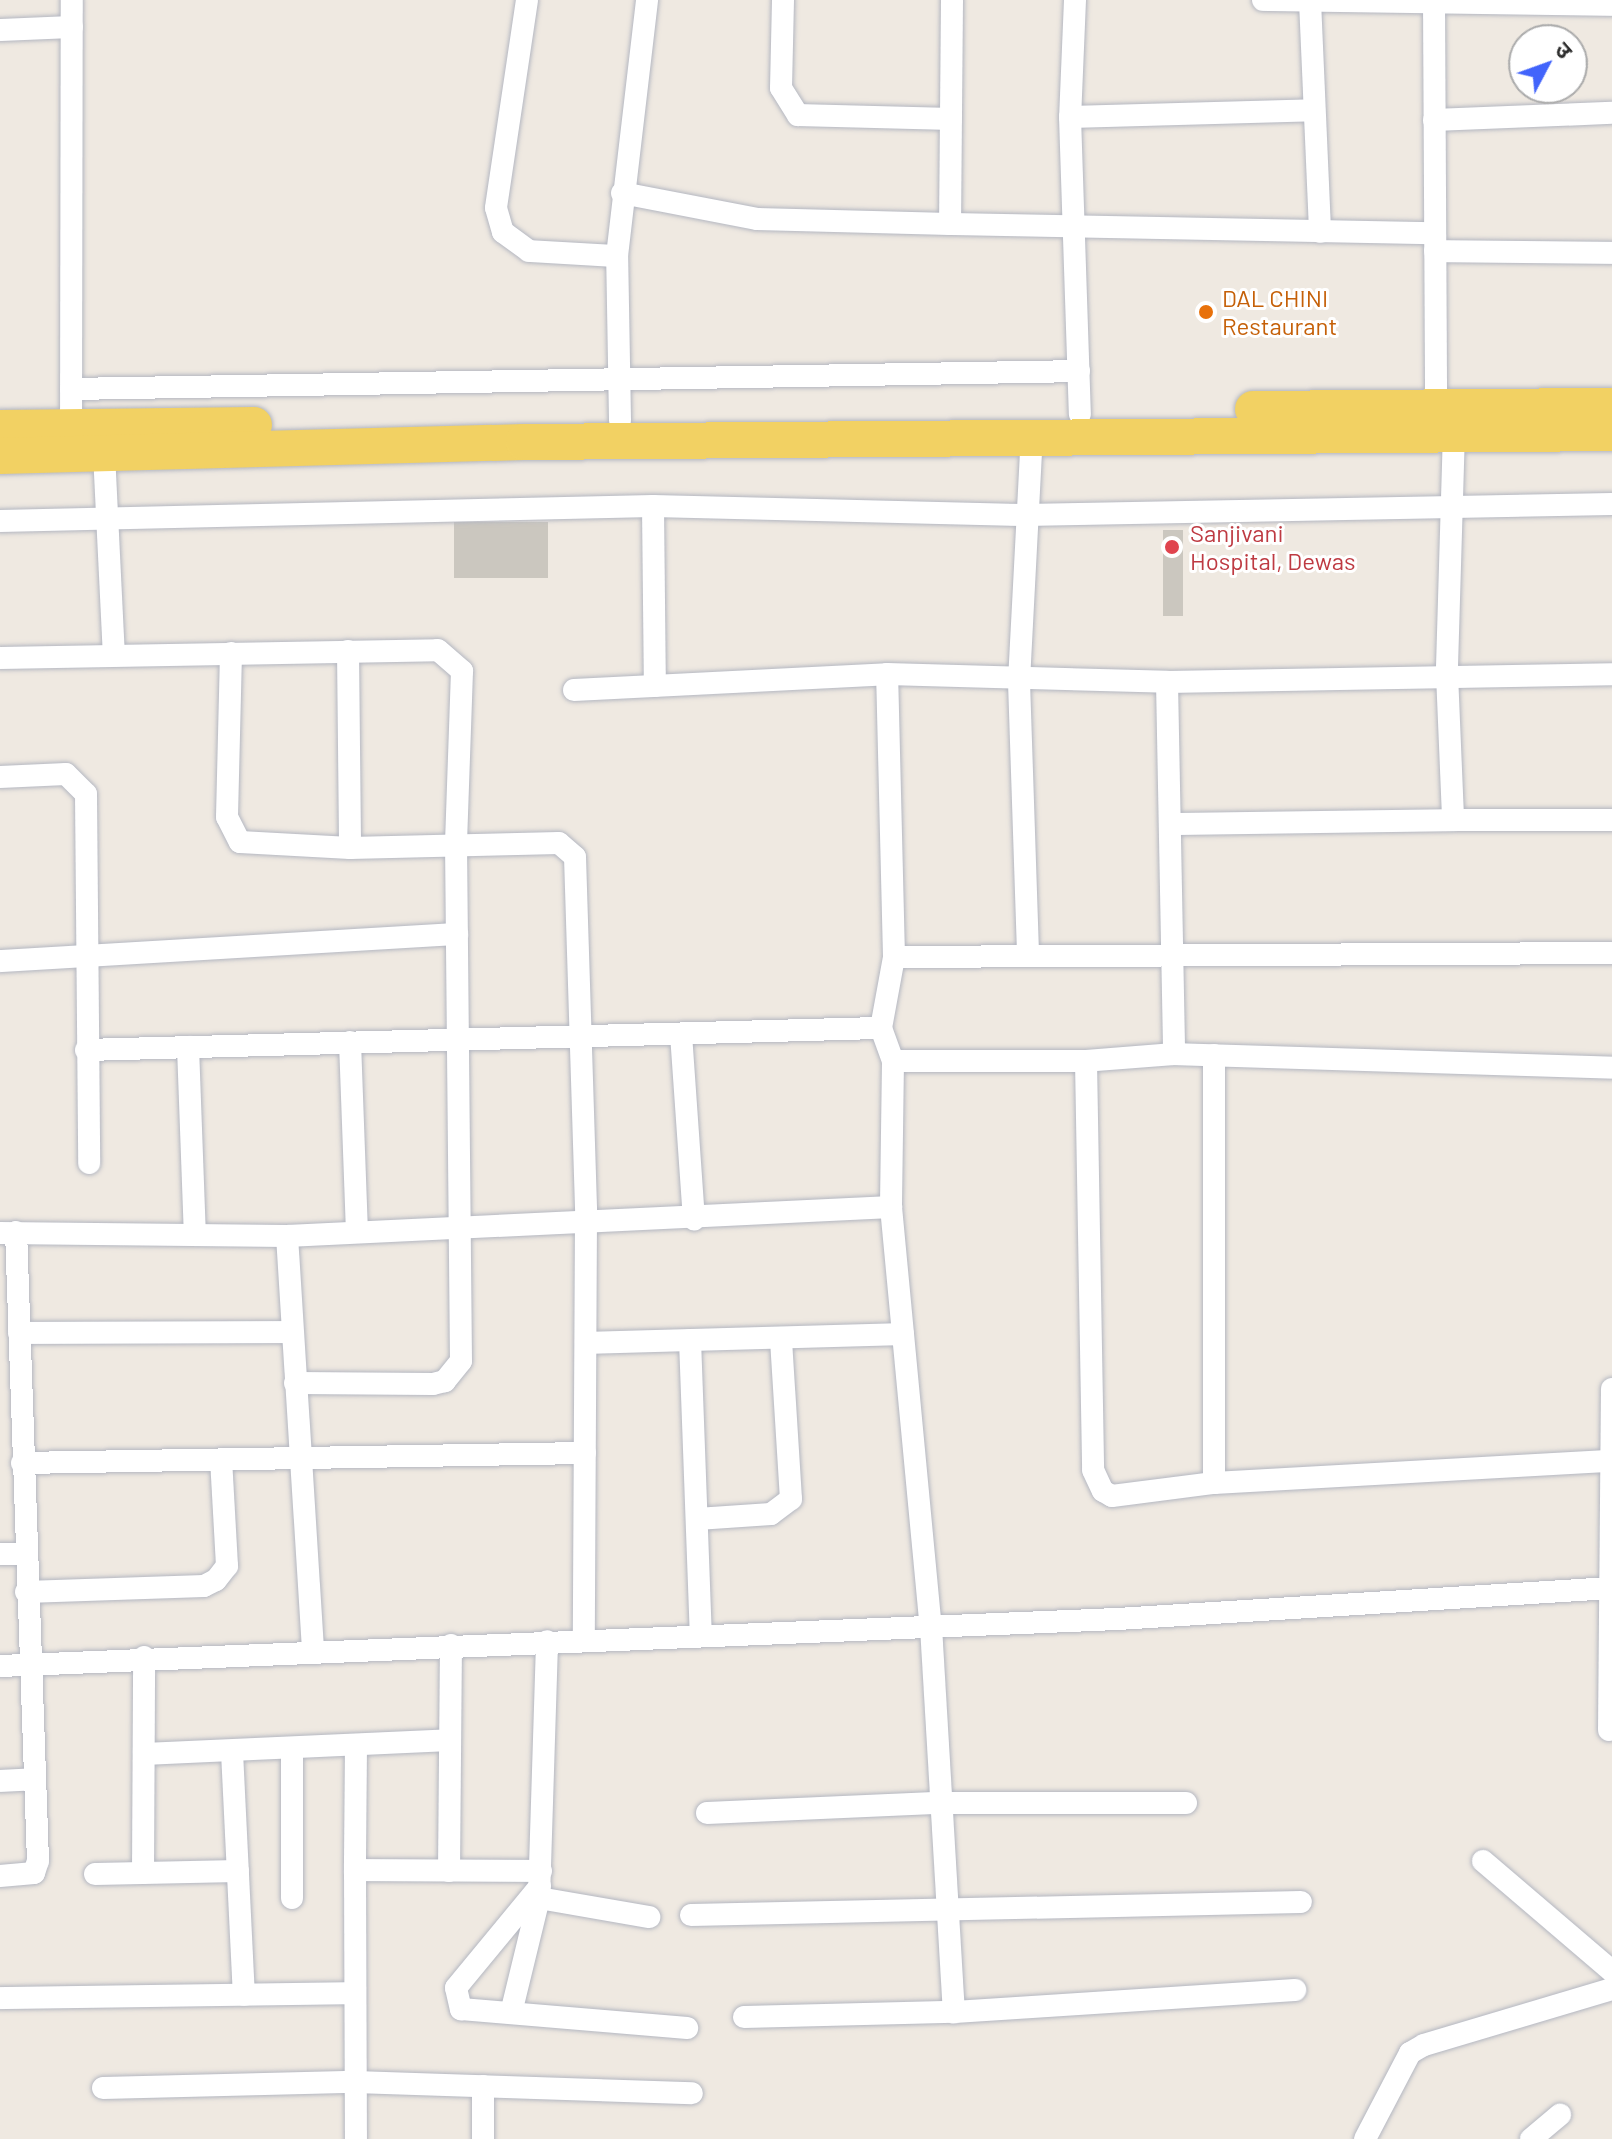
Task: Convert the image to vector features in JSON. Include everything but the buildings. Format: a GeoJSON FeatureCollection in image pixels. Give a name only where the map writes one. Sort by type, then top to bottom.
{"type":"FeatureCollection","features":[{"type":"Feature","properties":{"kind":"main road"},"geometry":{"type":"LineString","coordinates":[[0,456],[1032,436],[1445,418],[1612,406]]}},
{"type":"Feature","properties":{"kind":"main road"},"geometry":{"type":"LineString","coordinates":[[0,428],[1080,414],[1445,418],[1612,433]]}},
{"type":"Feature","properties":{"kind":"street"},"geometry":{"type":"LineString","coordinates":[[71,427],[72,0]]}},
{"type":"Feature","properties":{"kind":"street"},"geometry":{"type":"LineString","coordinates":[[527,0],[496,208],[503,232],[529,251],[617,256]]}},
{"type":"Feature","properties":{"kind":"street"},"geometry":{"type":"LineString","coordinates":[[620,420],[617,256],[647,0]]}},
{"type":"Feature","properties":{"kind":"street"},"geometry":{"type":"LineString","coordinates":[[783,0],[781,88],[798,115],[951,119]]}},
{"type":"Feature","properties":{"kind":"street"},"geometry":{"type":"LineString","coordinates":[[950,224],[952,0]]}},
{"type":"Feature","properties":{"kind":"street"},"geometry":{"type":"LineString","coordinates":[[1075,0],[1070,117],[1077,229],[1080,414]]}},
{"type":"Feature","properties":{"kind":"street"},"geometry":{"type":"LineString","coordinates":[[1263,0],[1612,5]]}},
{"type":"Feature","properties":{"kind":"street"},"geometry":{"type":"LineString","coordinates":[[1310,1],[1320,232]]}},
{"type":"Feature","properties":{"kind":"street"},"geometry":{"type":"LineString","coordinates":[[1434,1],[1435,242],[1452,505],[1447,674],[1453,820]]}},
{"type":"Feature","properties":{"kind":"street"},"geometry":{"type":"LineString","coordinates":[[0,30],[72,27]]}},
{"type":"Feature","properties":{"kind":"street"},"geometry":{"type":"LineString","coordinates":[[1070,117],[1314,110]]}},
{"type":"Feature","properties":{"kind":"street"},"geometry":{"type":"LineString","coordinates":[[1434,120],[1612,113]]}},
{"type":"Feature","properties":{"kind":"street"},"geometry":{"type":"LineString","coordinates":[[622,193],[757,219],[1077,229],[1320,232],[1612,253]]}},
{"type":"Feature","properties":{"kind":"street"},"geometry":{"type":"LineString","coordinates":[[71,389],[1079,371]]}},
{"type":"Feature","properties":{"kind":"street"},"geometry":{"type":"LineString","coordinates":[[1028,953],[1019,681],[1025,515],[1032,436]]}},
{"type":"Feature","properties":{"kind":"street"},"geometry":{"type":"LineString","coordinates":[[104,453],[114,655]]}},
{"type":"Feature","properties":{"kind":"street"},"geometry":{"type":"LineString","coordinates":[[0,521],[108,516],[653,506],[1025,515],[1612,504]]}},
{"type":"Feature","properties":{"kind":"street"},"geometry":{"type":"LineString","coordinates":[[653,506],[655,686]]}},
{"type":"Feature","properties":{"kind":"street"},"geometry":{"type":"LineString","coordinates":[[0,658],[438,650],[462,671],[456,842],[462,1225],[456,1372],[433,1384],[295,1383]]}},
{"type":"Feature","properties":{"kind":"street"},"geometry":{"type":"LineString","coordinates":[[348,651],[350,848]]}},
{"type":"Feature","properties":{"kind":"street"},"geometry":{"type":"LineString","coordinates":[[231,653],[230,833],[260,847],[350,848],[456,842],[559,843],[571,850],[576,1037],[586,1217],[584,1640]]}},
{"type":"Feature","properties":{"kind":"street"},"geometry":{"type":"LineString","coordinates":[[574,690],[887,674],[1019,681],[1167,682],[1447,674],[1612,674]]}},
{"type":"Feature","properties":{"kind":"street"},"geometry":{"type":"LineString","coordinates":[[887,674],[894,957],[881,1028],[893,1061],[891,1207],[931,1627],[954,2012]]}},
{"type":"Feature","properties":{"kind":"street"},"geometry":{"type":"LineString","coordinates":[[1167,682],[1174,1054]]}},
{"type":"Feature","properties":{"kind":"street"},"geometry":{"type":"LineString","coordinates":[[0,777],[66,774],[86,794],[84,959],[89,1163]]}},
{"type":"Feature","properties":{"kind":"street"},"geometry":{"type":"LineString","coordinates":[[1170,824],[1612,820]]}},
{"type":"Feature","properties":{"kind":"street"},"geometry":{"type":"LineString","coordinates":[[0,961],[84,959],[457,934]]}},
{"type":"Feature","properties":{"kind":"street"},"geometry":{"type":"LineString","coordinates":[[894,957],[1028,953],[1173,958],[1612,953]]}},
{"type":"Feature","properties":{"kind":"street"},"geometry":{"type":"LineString","coordinates":[[86,1050],[881,1028]]}},
{"type":"Feature","properties":{"kind":"street"},"geometry":{"type":"LineString","coordinates":[[681,1034],[694,1220]]}},
{"type":"Feature","properties":{"kind":"street"},"geometry":{"type":"LineString","coordinates":[[350,1042],[357,1232]]}},
{"type":"Feature","properties":{"kind":"street"},"geometry":{"type":"LineString","coordinates":[[188,1047],[195,1235]]}},
{"type":"Feature","properties":{"kind":"street"},"geometry":{"type":"LineString","coordinates":[[893,1061],[1086,1061],[1174,1054],[1612,1068]]}},
{"type":"Feature","properties":{"kind":"street"},"geometry":{"type":"LineString","coordinates":[[1214,1055],[1214,1483]]}},
{"type":"Feature","properties":{"kind":"street"},"geometry":{"type":"LineString","coordinates":[[1086,1061],[1097,1484],[1112,1496],[1214,1483],[1611,1461]]}},
{"type":"Feature","properties":{"kind":"street"},"geometry":{"type":"LineString","coordinates":[[0,1876],[34,1873],[38,1861],[27,1664],[25,1554],[15,1453],[19,1333],[8,1233],[287,1236],[586,1217],[694,1220],[891,1207]]}},
{"type":"Feature","properties":{"kind":"street"},"geometry":{"type":"LineString","coordinates":[[287,1236],[313,1650]]}},
{"type":"Feature","properties":{"kind":"street"},"geometry":{"type":"LineString","coordinates":[[19,1333],[292,1332]]}},
{"type":"Feature","properties":{"kind":"street"},"geometry":{"type":"LineString","coordinates":[[586,1343],[903,1334]]}},
{"type":"Feature","properties":{"kind":"street"},"geometry":{"type":"LineString","coordinates":[[697,1519],[771,1514],[791,1499],[781,1338]]}},
{"type":"Feature","properties":{"kind":"street"},"geometry":{"type":"LineString","coordinates":[[690,1340],[701,1635]]}},
{"type":"Feature","properties":{"kind":"street"},"geometry":{"type":"LineString","coordinates":[[1609,1730],[1612,1389]]}},
{"type":"Feature","properties":{"kind":"street"},"geometry":{"type":"LineString","coordinates":[[15,1453],[300,1460],[585,1453]]}},
{"type":"Feature","properties":{"kind":"street"},"geometry":{"type":"LineString","coordinates":[[26,1592],[204,1586],[216,1580],[227,1566],[221,1460]]}},
{"type":"Feature","properties":{"kind":"street"},"geometry":{"type":"LineString","coordinates":[[0,1554],[25,1554]]}},
{"type":"Feature","properties":{"kind":"street"},"geometry":{"type":"LineString","coordinates":[[0,1666],[144,1657],[931,1627],[1611,1588]]}},
{"type":"Feature","properties":{"kind":"street"},"geometry":{"type":"LineString","coordinates":[[511,2013],[540,1885],[547,1641]]}},
{"type":"Feature","properties":{"kind":"street"},"geometry":{"type":"LineString","coordinates":[[449,1871],[451,1645]]}},
{"type":"Feature","properties":{"kind":"street"},"geometry":{"type":"LineString","coordinates":[[143,1873],[144,1657]]}},
{"type":"Feature","properties":{"kind":"street"},"geometry":{"type":"LineString","coordinates":[[144,1754],[450,1740]]}},
{"type":"Feature","properties":{"kind":"street"},"geometry":{"type":"LineString","coordinates":[[356,1745],[353,1993],[356,2139]]}},
{"type":"Feature","properties":{"kind":"street"},"geometry":{"type":"LineString","coordinates":[[292,1748],[292,1898]]}},
{"type":"Feature","properties":{"kind":"street"},"geometry":{"type":"LineString","coordinates":[[232,1752],[244,1995]]}},
{"type":"Feature","properties":{"kind":"street"},"geometry":{"type":"LineString","coordinates":[[0,1781],[33,1779]]}},
{"type":"Feature","properties":{"kind":"street"},"geometry":{"type":"LineString","coordinates":[[707,1813],[940,1803],[1186,1803]]}},
{"type":"Feature","properties":{"kind":"street"},"geometry":{"type":"LineString","coordinates":[[1483,1861],[1612,1971]]}},
{"type":"Feature","properties":{"kind":"street"},"geometry":{"type":"LineString","coordinates":[[355,1870],[449,1871],[540,1885],[649,1917]]}},
{"type":"Feature","properties":{"kind":"street"},"geometry":{"type":"LineString","coordinates":[[95,1874],[238,1871]]}},
{"type":"Feature","properties":{"kind":"street"},"geometry":{"type":"LineString","coordinates":[[540,1885],[456,1988],[461,2009],[687,2028]]}},
{"type":"Feature","properties":{"kind":"street"},"geometry":{"type":"LineString","coordinates":[[691,1915],[1301,1902]]}},
{"type":"Feature","properties":{"kind":"street"},"geometry":{"type":"LineString","coordinates":[[1365,2139],[1410,2053],[1424,2045],[1612,1989]]}},
{"type":"Feature","properties":{"kind":"street"},"geometry":{"type":"LineString","coordinates":[[744,2017],[954,2012],[1295,1990]]}},
{"type":"Feature","properties":{"kind":"street"},"geometry":{"type":"LineString","coordinates":[[0,1998],[353,1993]]}},
{"type":"Feature","properties":{"kind":"street"},"geometry":{"type":"LineString","coordinates":[[103,2088],[355,2082],[692,2093]]}},
{"type":"Feature","properties":{"kind":"street"},"geometry":{"type":"LineString","coordinates":[[483,2086],[483,2139]]}},
{"type":"Feature","properties":{"kind":"street"},"geometry":{"type":"LineString","coordinates":[[1531,2139],[1560,2115]]}},
{"type":"Feature","properties":{"kind":"place","name":"DAL CHINI Restaurant"},"geometry":{"type":"Point","coordinates":[1206,312]}},
{"type":"Feature","properties":{"kind":"place","name":"Sanjivani Hospital, Dewas"},"geometry":{"type":"Point","coordinates":[1172,547]}}]}
